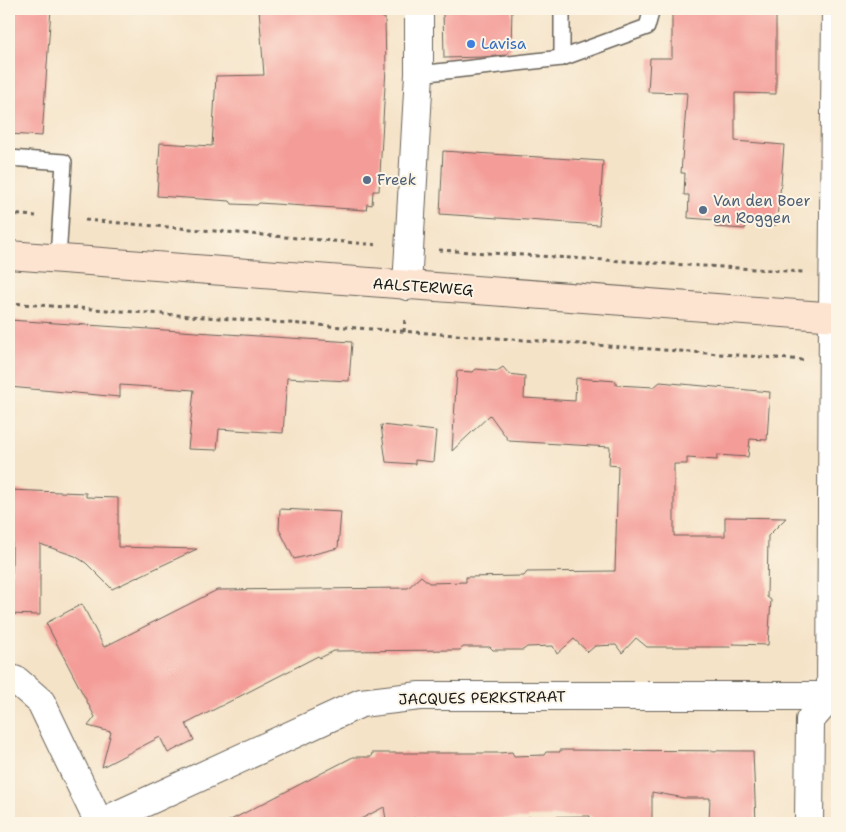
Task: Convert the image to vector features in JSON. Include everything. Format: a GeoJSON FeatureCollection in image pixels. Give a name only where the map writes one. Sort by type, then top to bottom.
{"type":"FeatureCollection","features":[{"type":"Feature","properties":{"kind":"main road","name":"AALSTERWEG"},"geometry":{"type":"LineString","coordinates":[[9,255],[407,286],[835,316]]}},
{"type":"Feature","properties":{"kind":"street"},"geometry":{"type":"LineString","coordinates":[[407,286],[419,74],[419,9]]}},
{"type":"Feature","properties":{"kind":"street"},"geometry":{"type":"LineString","coordinates":[[809,823],[810,720],[834,700],[833,361],[835,316],[836,9]]}},
{"type":"Feature","properties":{"kind":"street"},"geometry":{"type":"LineString","coordinates":[[13,680],[41,702],[100,823]]}},
{"type":"Feature","properties":{"kind":"street","name":"JACQUES PERKSTRAAT"},"geometry":{"type":"LineString","coordinates":[[100,823],[362,703],[420,696],[834,700]]}},
{"type":"Feature","properties":{"kind":"lane"},"geometry":{"type":"LineString","coordinates":[[562,9],[562,58]]}},
{"type":"Feature","properties":{"kind":"lane"},"geometry":{"type":"LineString","coordinates":[[419,74],[562,58],[646,27],[652,9]]}},
{"type":"Feature","properties":{"kind":"lane"},"geometry":{"type":"LineString","coordinates":[[9,158],[64,162],[58,259]]}},
{"type":"Feature","properties":{"kind":"path"},"geometry":{"type":"LineString","coordinates":[[9,303],[833,361]]}},
{"type":"Feature","properties":{"kind":"building"},"geometry":{"type":"Polygon","coordinates":[[[9,9],[51,9],[42,136],[9,134],[9,9]]]}},
{"type":"Feature","properties":{"kind":"building"},"geometry":{"type":"Polygon","coordinates":[[[259,9],[382,9],[382,18],[385,18],[386,68],[379,191],[373,191],[372,205],[367,204],[366,210],[259,203],[257,205],[232,204],[230,201],[157,196],[160,143],[212,146],[216,76],[264,75],[259,9]]]}},
{"type":"Feature","properties":{"kind":"building"},"geometry":{"type":"Polygon","coordinates":[[[443,9],[512,9],[511,49],[506,55],[444,58],[443,9]]]}},
{"type":"Feature","properties":{"kind":"building"},"geometry":{"type":"Polygon","coordinates":[[[672,9],[776,9],[776,94],[735,93],[735,141],[784,145],[776,225],[746,223],[745,229],[715,227],[715,220],[688,218],[689,195],[684,195],[685,173],[681,173],[687,93],[648,92],[650,58],[672,58],[672,9]]]}},
{"type":"Feature","properties":{"kind":"building"},"geometry":{"type":"Polygon","coordinates":[[[443,151],[603,161],[599,225],[440,214],[443,151]]]}},
{"type":"Feature","properties":{"kind":"building"},"geometry":{"type":"Polygon","coordinates":[[[9,320],[352,342],[349,381],[287,378],[283,433],[219,429],[217,450],[188,449],[194,390],[120,385],[120,397],[9,387],[9,320]]]}},
{"type":"Feature","properties":{"kind":"building"},"geometry":{"type":"Polygon","coordinates":[[[503,367],[509,374],[525,376],[524,398],[575,401],[576,378],[616,381],[616,385],[654,387],[660,382],[770,392],[767,440],[750,439],[748,457],[717,455],[717,460],[687,458],[687,464],[674,464],[674,536],[725,536],[725,517],[786,518],[768,536],[767,597],[771,600],[768,645],[733,644],[732,647],[647,647],[636,638],[622,653],[616,645],[595,646],[588,652],[574,639],[557,654],[553,646],[527,647],[523,650],[463,647],[460,650],[334,651],[320,658],[318,656],[186,724],[194,740],[168,753],[160,737],[102,767],[111,732],[88,726],[95,717],[46,623],[82,604],[104,647],[217,590],[408,588],[421,576],[429,583],[466,582],[466,577],[524,576],[527,572],[615,571],[618,466],[609,465],[610,447],[509,441],[490,415],[452,451],[457,371],[473,372],[476,369],[497,371],[503,367]]]}},
{"type":"Feature","properties":{"kind":"building"},"geometry":{"type":"Polygon","coordinates":[[[381,425],[436,431],[433,462],[415,460],[415,464],[386,462],[381,425]]]}},
{"type":"Feature","properties":{"kind":"building"},"geometry":{"type":"Polygon","coordinates":[[[9,490],[86,493],[86,497],[118,498],[118,547],[197,549],[112,589],[86,563],[75,556],[40,544],[40,615],[9,614],[9,574],[12,574],[12,525],[9,525],[9,490]]]}},
{"type":"Feature","properties":{"kind":"building"},"geometry":{"type":"Polygon","coordinates":[[[280,509],[341,512],[338,548],[294,559],[279,529],[280,509]]]}},
{"type":"Feature","properties":{"kind":"building"},"geometry":{"type":"Polygon","coordinates":[[[560,750],[753,751],[756,823],[709,823],[710,798],[684,798],[652,792],[652,820],[590,820],[590,816],[528,817],[528,819],[414,818],[413,820],[386,820],[384,807],[353,823],[225,823],[353,757],[371,757],[372,753],[512,752],[514,756],[544,755],[546,752],[560,752],[560,750]]]}},
{"type":"Feature","properties":{"kind":"place","name":"Lavisa"},"geometry":{"type":"Point","coordinates":[471,44]}},
{"type":"Feature","properties":{"kind":"place","name":"Freek"},"geometry":{"type":"Point","coordinates":[367,180]}},
{"type":"Feature","properties":{"kind":"place","name":"Van den Boer en Roggen"},"geometry":{"type":"Point","coordinates":[703,210]}}]}
